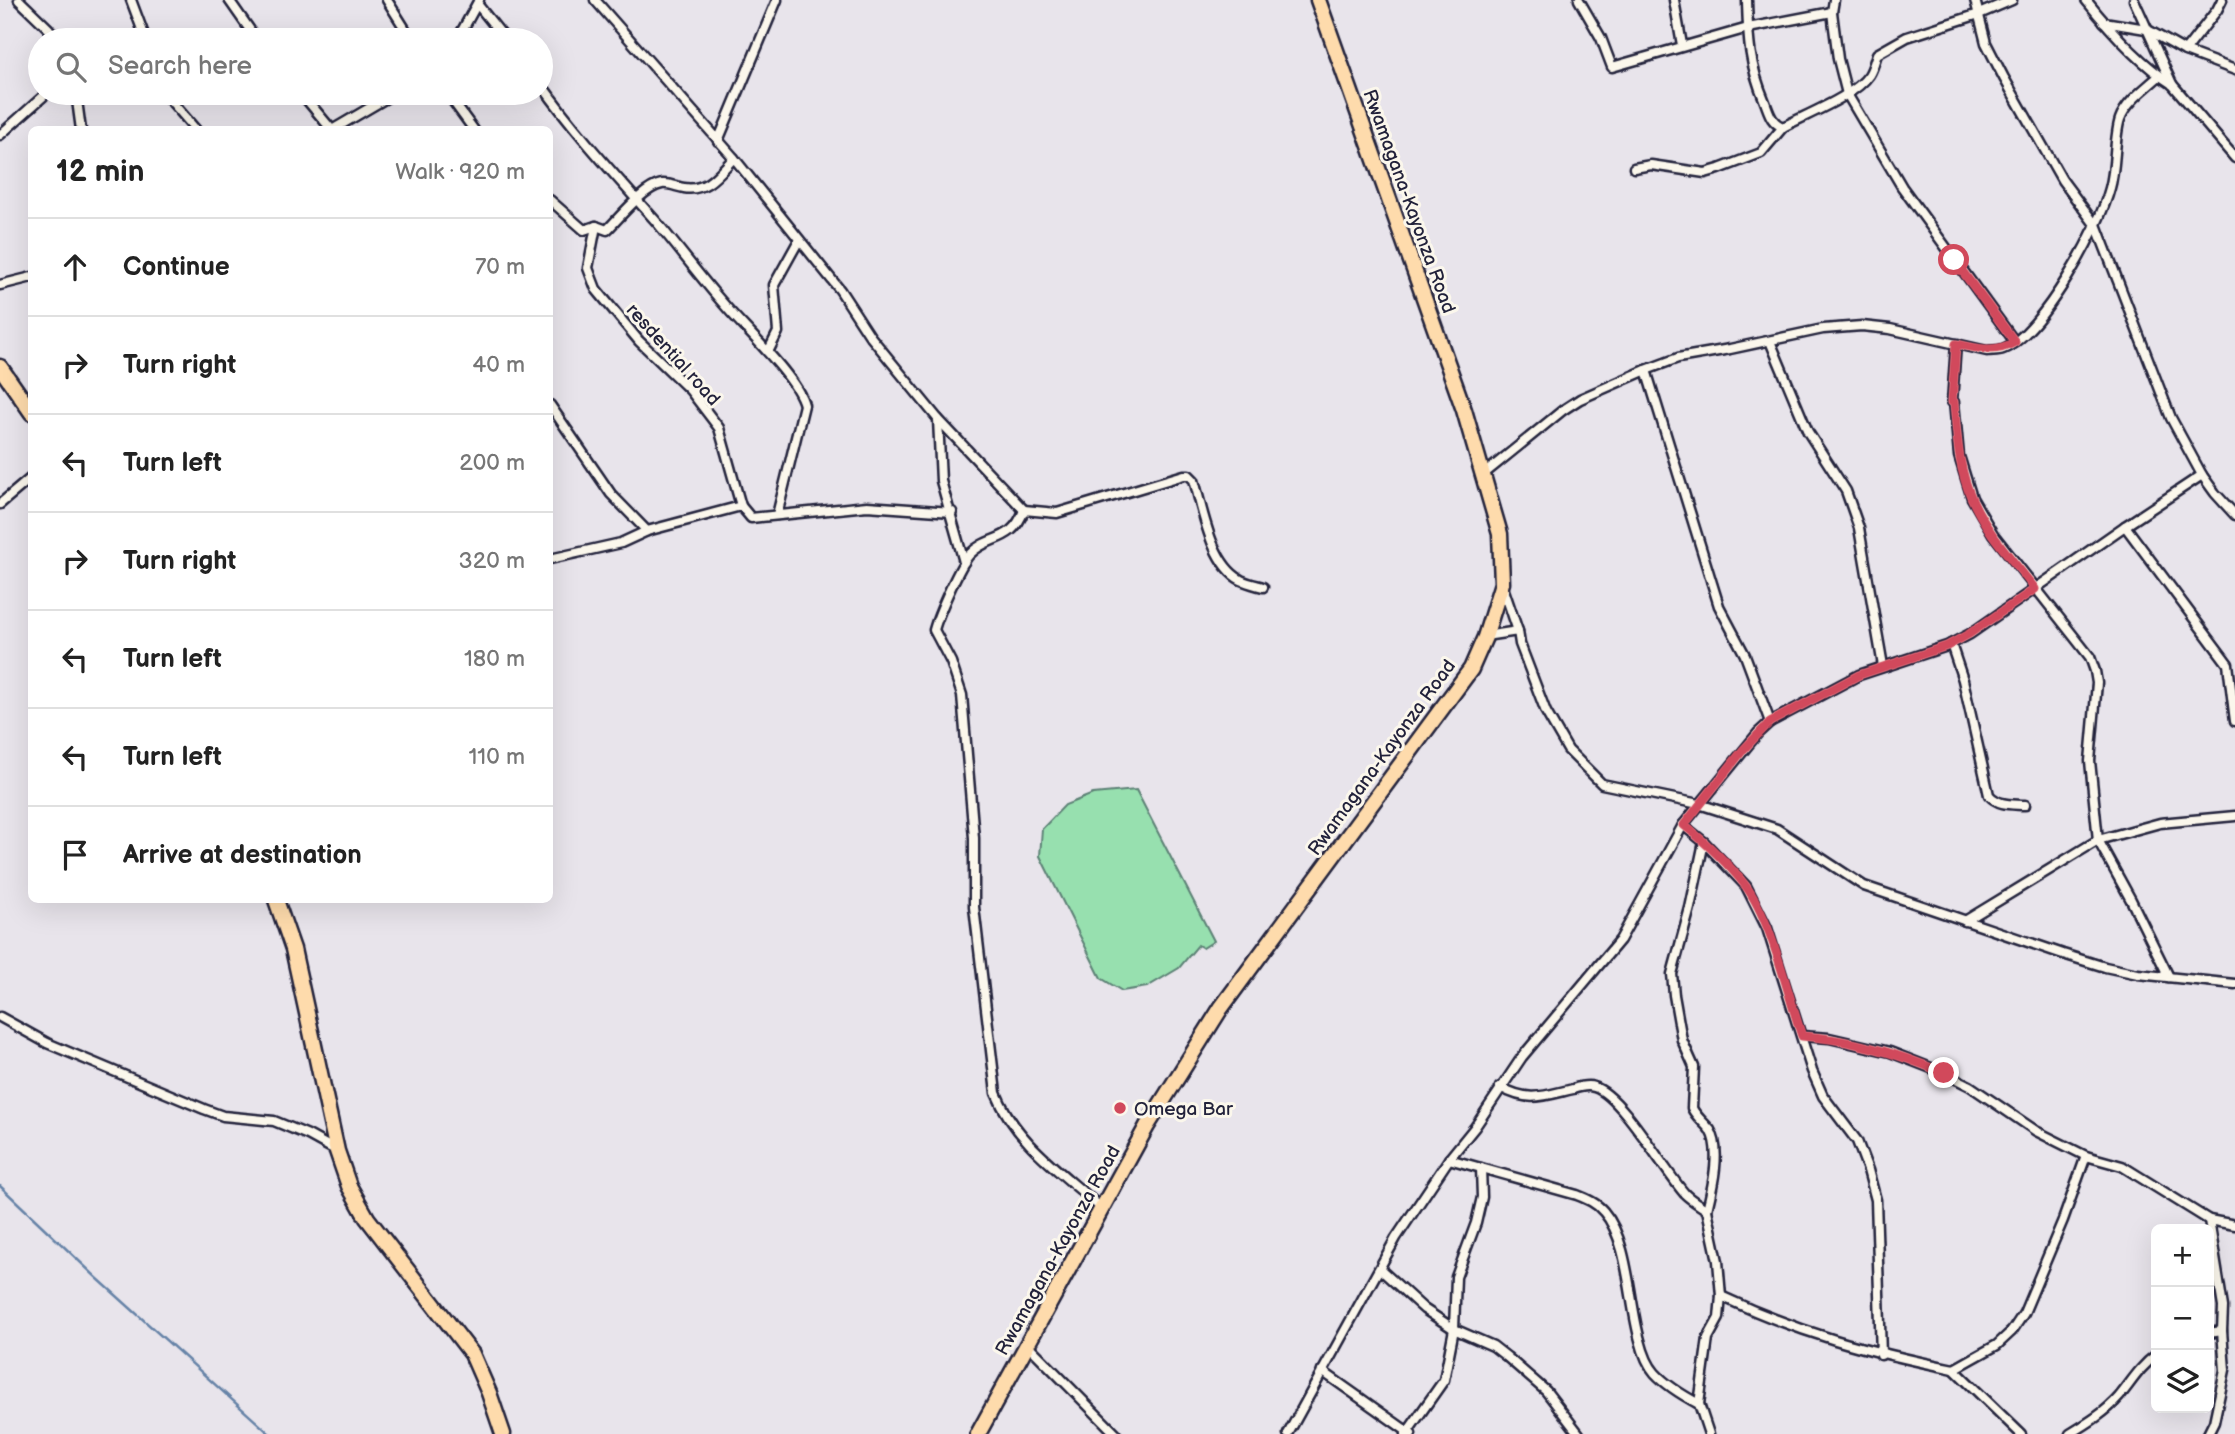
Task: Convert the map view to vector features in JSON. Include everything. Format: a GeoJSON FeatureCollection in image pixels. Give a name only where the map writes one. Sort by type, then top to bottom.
{"type":"FeatureCollection","features":[{"type":"Feature","properties":{"kind":"highway","name":"Rwamagana-Kayonza Road"},"geometry":{"type":"LineString","coordinates":[[978,1434],[1101,1208],[1172,1085],[1221,1008],[1471,670],[1502,583],[1500,534],[1464,410],[1318,0]]}},
{"type":"Feature","properties":{"kind":"highway"},"geometry":{"type":"LineString","coordinates":[[0,368],[28,407]]}},
{"type":"Feature","properties":{"kind":"highway"},"geometry":{"type":"LineString","coordinates":[[277,903],[299,971],[337,1151],[356,1203],[472,1354],[503,1434]]}},
{"type":"Feature","properties":{"kind":"street"},"geometry":{"type":"LineString","coordinates":[[19,0],[48,28]]}},
{"type":"Feature","properties":{"kind":"street"},"geometry":{"type":"LineString","coordinates":[[131,0],[142,28]]}},
{"type":"Feature","properties":{"kind":"street"},"geometry":{"type":"LineString","coordinates":[[229,0],[249,28]]}},
{"type":"Feature","properties":{"kind":"street"},"geometry":{"type":"LineString","coordinates":[[387,0],[404,28]]}},
{"type":"Feature","properties":{"kind":"street"},"geometry":{"type":"LineString","coordinates":[[595,0],[734,158],[840,290],[870,336],[938,419],[1024,510],[1057,513],[1136,488],[1189,475],[1194,480],[1214,548],[1221,562],[1242,581],[1263,587]]}},
{"type":"Feature","properties":{"kind":"street"},"geometry":{"type":"LineString","coordinates":[[718,141],[776,0]]}},
{"type":"Feature","properties":{"kind":"street"},"geometry":{"type":"LineString","coordinates":[[1579,0],[1601,38],[1612,67],[1748,28],[1832,12]]}},
{"type":"Feature","properties":{"kind":"street"},"geometry":{"type":"LineString","coordinates":[[1674,0],[1682,45]]}},
{"type":"Feature","properties":{"kind":"street"},"geometry":{"type":"LineString","coordinates":[[1747,0],[1750,58],[1755,78],[1772,120],[1783,127]]}},
{"type":"Feature","properties":{"kind":"street"},"geometry":{"type":"LineString","coordinates":[[1834,0],[1832,12],[1838,59],[1847,93],[1902,187],[2015,342]]}},
{"type":"Feature","properties":{"kind":"street"},"geometry":{"type":"LineString","coordinates":[[1975,0],[1986,43],[2004,78],[2062,180],[2096,227],[2171,418],[2214,494],[2235,515]]}},
{"type":"Feature","properties":{"kind":"street"},"geometry":{"type":"LineString","coordinates":[[1634,167],[1650,165],[1705,173],[1761,153],[1783,127],[1847,93],[1870,74],[1877,54],[1907,37],[1979,14],[2012,0]]}},
{"type":"Feature","properties":{"kind":"street"},"geometry":{"type":"LineString","coordinates":[[2086,0],[2104,22],[2159,76],[2172,84]]}},
{"type":"Feature","properties":{"kind":"street"},"geometry":{"type":"LineString","coordinates":[[2134,0],[2172,84],[2235,158]]}},
{"type":"Feature","properties":{"kind":"street"},"geometry":{"type":"LineString","coordinates":[[2185,51],[2222,0]]}},
{"type":"Feature","properties":{"kind":"street"},"geometry":{"type":"LineString","coordinates":[[464,28],[479,3],[497,28]]}},
{"type":"Feature","properties":{"kind":"street"},"geometry":{"type":"LineString","coordinates":[[2104,22],[2146,29],[2185,51],[2235,70]]}},
{"type":"Feature","properties":{"kind":"street"},"geometry":{"type":"LineString","coordinates":[[1484,474],[1580,399],[1678,358],[1823,329],[1862,326],[1890,329],[1987,351],[2002,350],[2015,342],[2050,306],[2096,227],[2110,188],[2120,120],[2127,106],[2159,76]]}},
{"type":"Feature","properties":{"kind":"street"},"geometry":{"type":"LineString","coordinates":[[553,100],[727,308],[768,352],[801,395],[804,405],[777,516]]}},
{"type":"Feature","properties":{"kind":"street"},"geometry":{"type":"LineString","coordinates":[[0,135],[34,105]]}},
{"type":"Feature","properties":{"kind":"street"},"geometry":{"type":"LineString","coordinates":[[78,105],[80,126]]}},
{"type":"Feature","properties":{"kind":"street"},"geometry":{"type":"LineString","coordinates":[[175,105],[193,126]]}},
{"type":"Feature","properties":{"kind":"street"},"geometry":{"type":"LineString","coordinates":[[311,105],[329,126]]}},
{"type":"Feature","properties":{"kind":"street"},"geometry":{"type":"LineString","coordinates":[[337,126],[374,105]]}},
{"type":"Feature","properties":{"kind":"street"},"geometry":{"type":"LineString","coordinates":[[456,105],[471,126]]}},
{"type":"Feature","properties":{"kind":"street"},"geometry":{"type":"LineString","coordinates":[[553,203],[584,230],[596,226],[607,230],[636,200],[665,183],[688,189],[706,186],[734,158]]}},
{"type":"Feature","properties":{"kind":"street","name":"resdential road"},"geometry":{"type":"LineString","coordinates":[[596,226],[588,268],[596,289],[639,341],[690,390],[719,428],[741,506]]}},
{"type":"Feature","properties":{"kind":"street"},"geometry":{"type":"LineString","coordinates":[[768,352],[778,332],[774,285],[799,240]]}},
{"type":"Feature","properties":{"kind":"street"},"geometry":{"type":"LineString","coordinates":[[0,285],[28,278]]}},
{"type":"Feature","properties":{"kind":"street"},"geometry":{"type":"LineString","coordinates":[[1770,341],[1808,432],[1846,491],[1859,528],[1883,666]]}},
{"type":"Feature","properties":{"kind":"street"},"geometry":{"type":"LineString","coordinates":[[1958,344],[1952,402],[1959,456],[1972,498],[1993,534],[2090,657],[2095,671],[2090,761],[2098,840],[2169,977]]}},
{"type":"Feature","properties":{"kind":"street"},"geometry":{"type":"LineString","coordinates":[[1646,370],[1718,606],[1745,656],[1770,722]]}},
{"type":"Feature","properties":{"kind":"street"},"geometry":{"type":"LineString","coordinates":[[553,409],[611,495],[647,531]]}},
{"type":"Feature","properties":{"kind":"street"},"geometry":{"type":"LineString","coordinates":[[938,419],[941,481],[952,512],[964,562]]}},
{"type":"Feature","properties":{"kind":"street"},"geometry":{"type":"LineString","coordinates":[[1288,1434],[1396,1238],[1522,1056],[1620,940],[1684,825],[1758,733],[1770,722],[1859,675],[1951,644],[1969,634],[2202,475]]}},
{"type":"Feature","properties":{"kind":"street"},"geometry":{"type":"LineString","coordinates":[[0,504],[28,480]]}},
{"type":"Feature","properties":{"kind":"street"},"geometry":{"type":"LineString","coordinates":[[553,558],[621,543],[647,531],[741,506],[751,518],[867,506],[952,512]]}},
{"type":"Feature","properties":{"kind":"street"},"geometry":{"type":"LineString","coordinates":[[1024,510],[1019,523],[1002,538],[972,552],[964,562],[934,630],[951,662],[962,695],[974,838],[974,907],[996,1093],[1006,1116],[1014,1126],[1060,1174],[1101,1208]]}},
{"type":"Feature","properties":{"kind":"street"},"geometry":{"type":"LineString","coordinates":[[2125,526],[2228,664],[2235,721]]}},
{"type":"Feature","properties":{"kind":"street"},"geometry":{"type":"LineString","coordinates":[[1502,583],[1520,644],[1546,712],[1568,750],[1602,784],[1699,804],[1777,828],[1864,886],[2105,967],[2138,974],[2235,984]]}},
{"type":"Feature","properties":{"kind":"street"},"geometry":{"type":"LineString","coordinates":[[1485,636],[1518,631]]}},
{"type":"Feature","properties":{"kind":"street"},"geometry":{"type":"LineString","coordinates":[[1951,644],[1963,680],[1989,795],[1995,802],[2002,804],[2025,805]]}},
{"type":"Feature","properties":{"kind":"street"},"geometry":{"type":"LineString","coordinates":[[1965,920],[2098,840],[2160,823],[2235,816]]}},
{"type":"Feature","properties":{"kind":"street"},"geometry":{"type":"LineString","coordinates":[[1684,825],[1746,886],[1768,928],[1812,1071],[1823,1096],[1857,1141],[1876,1200],[1881,1354]]}},
{"type":"Feature","properties":{"kind":"street"},"geometry":{"type":"LineString","coordinates":[[1704,842],[1672,974],[1682,1040],[1694,1067],[1692,1108],[1712,1133],[1713,1141],[1714,1182],[1707,1210],[1718,1261],[1721,1296],[1719,1318],[1708,1338],[1699,1404],[1709,1434]]}},
{"type":"Feature","properties":{"kind":"street"},"geometry":{"type":"LineString","coordinates":[[0,1017],[47,1043],[204,1109],[223,1116],[274,1121],[337,1151]]}},
{"type":"Feature","properties":{"kind":"street"},"geometry":{"type":"LineString","coordinates":[[1802,1036],[1829,1038],[1890,1052],[1944,1073],[1970,1086],[2036,1131],[2086,1156],[2122,1166],[2209,1220],[2235,1225]]}},
{"type":"Feature","properties":{"kind":"street"},"geometry":{"type":"LineString","coordinates":[[1500,1087],[1524,1098],[1538,1098],[1581,1087],[1594,1087],[1608,1095],[1648,1142],[1686,1195],[1707,1210]]}},
{"type":"Feature","properties":{"kind":"street"},"geometry":{"type":"LineString","coordinates":[[1954,1369],[1997,1345],[2012,1331],[2024,1313],[2063,1220],[2086,1156]]}},
{"type":"Feature","properties":{"kind":"street"},"geometry":{"type":"LineString","coordinates":[[1449,1159],[1577,1195],[1605,1212],[1620,1246],[1634,1319],[1645,1358],[1655,1373],[1699,1404]]}},
{"type":"Feature","properties":{"kind":"street"},"geometry":{"type":"LineString","coordinates":[[1322,1371],[1408,1433],[1444,1380],[1454,1329],[1456,1277],[1476,1223],[1482,1197],[1481,1168]]}},
{"type":"Feature","properties":{"kind":"street"},"geometry":{"type":"LineString","coordinates":[[2208,1434],[2214,1422],[2225,1370],[2223,1307],[2209,1220]]}},
{"type":"Feature","properties":{"kind":"street"},"geometry":{"type":"LineString","coordinates":[[1380,1269],[1424,1309],[1454,1329],[1493,1346],[1525,1372],[1546,1391],[1579,1434]]}},
{"type":"Feature","properties":{"kind":"street"},"geometry":{"type":"LineString","coordinates":[[1721,1296],[1765,1317],[1881,1354],[1954,1369],[2021,1434]]}},
{"type":"Feature","properties":{"kind":"street"},"geometry":{"type":"LineString","coordinates":[[2214,1332],[2222,1331]]}},
{"type":"Feature","properties":{"kind":"street"},"geometry":{"type":"LineString","coordinates":[[1028,1345],[1116,1434]]}},
{"type":"Feature","properties":{"kind":"street"},"geometry":{"type":"LineString","coordinates":[[2070,1434],[2106,1410],[2120,1396],[2141,1366],[2151,1359]]}},
{"type":"Feature","properties":{"kind":"green space"},"geometry":{"type":"Polygon","coordinates":[[[1136,790],[1214,941],[1203,948],[1198,945],[1179,968],[1147,987],[1122,991],[1101,978],[1040,856],[1042,829],[1065,805],[1093,794],[1136,790]]]}},
{"type":"Feature","properties":{"kind":"waterway"},"geometry":{"type":"LineString","coordinates":[[0,1186],[97,1278],[270,1434]]}},
{"type":"Feature","properties":{"kind":"place","name":"Omega Bar"},"geometry":{"type":"Point","coordinates":[1120,1108]}},
{"type":"Feature","properties":{"kind":"route"},"geometry":{"type":"LineString","coordinates":[[1944,1073],[1890,1052],[1829,1038],[1802,1036],[1768,928],[1746,886],[1684,825],[1743,750],[1770,722],[1859,675],[1947,646],[2035,589],[1993,534],[1972,498],[1959,456],[1952,402],[1956,344],[1987,351],[2002,350],[2015,342],[1954,260]]}}]}
